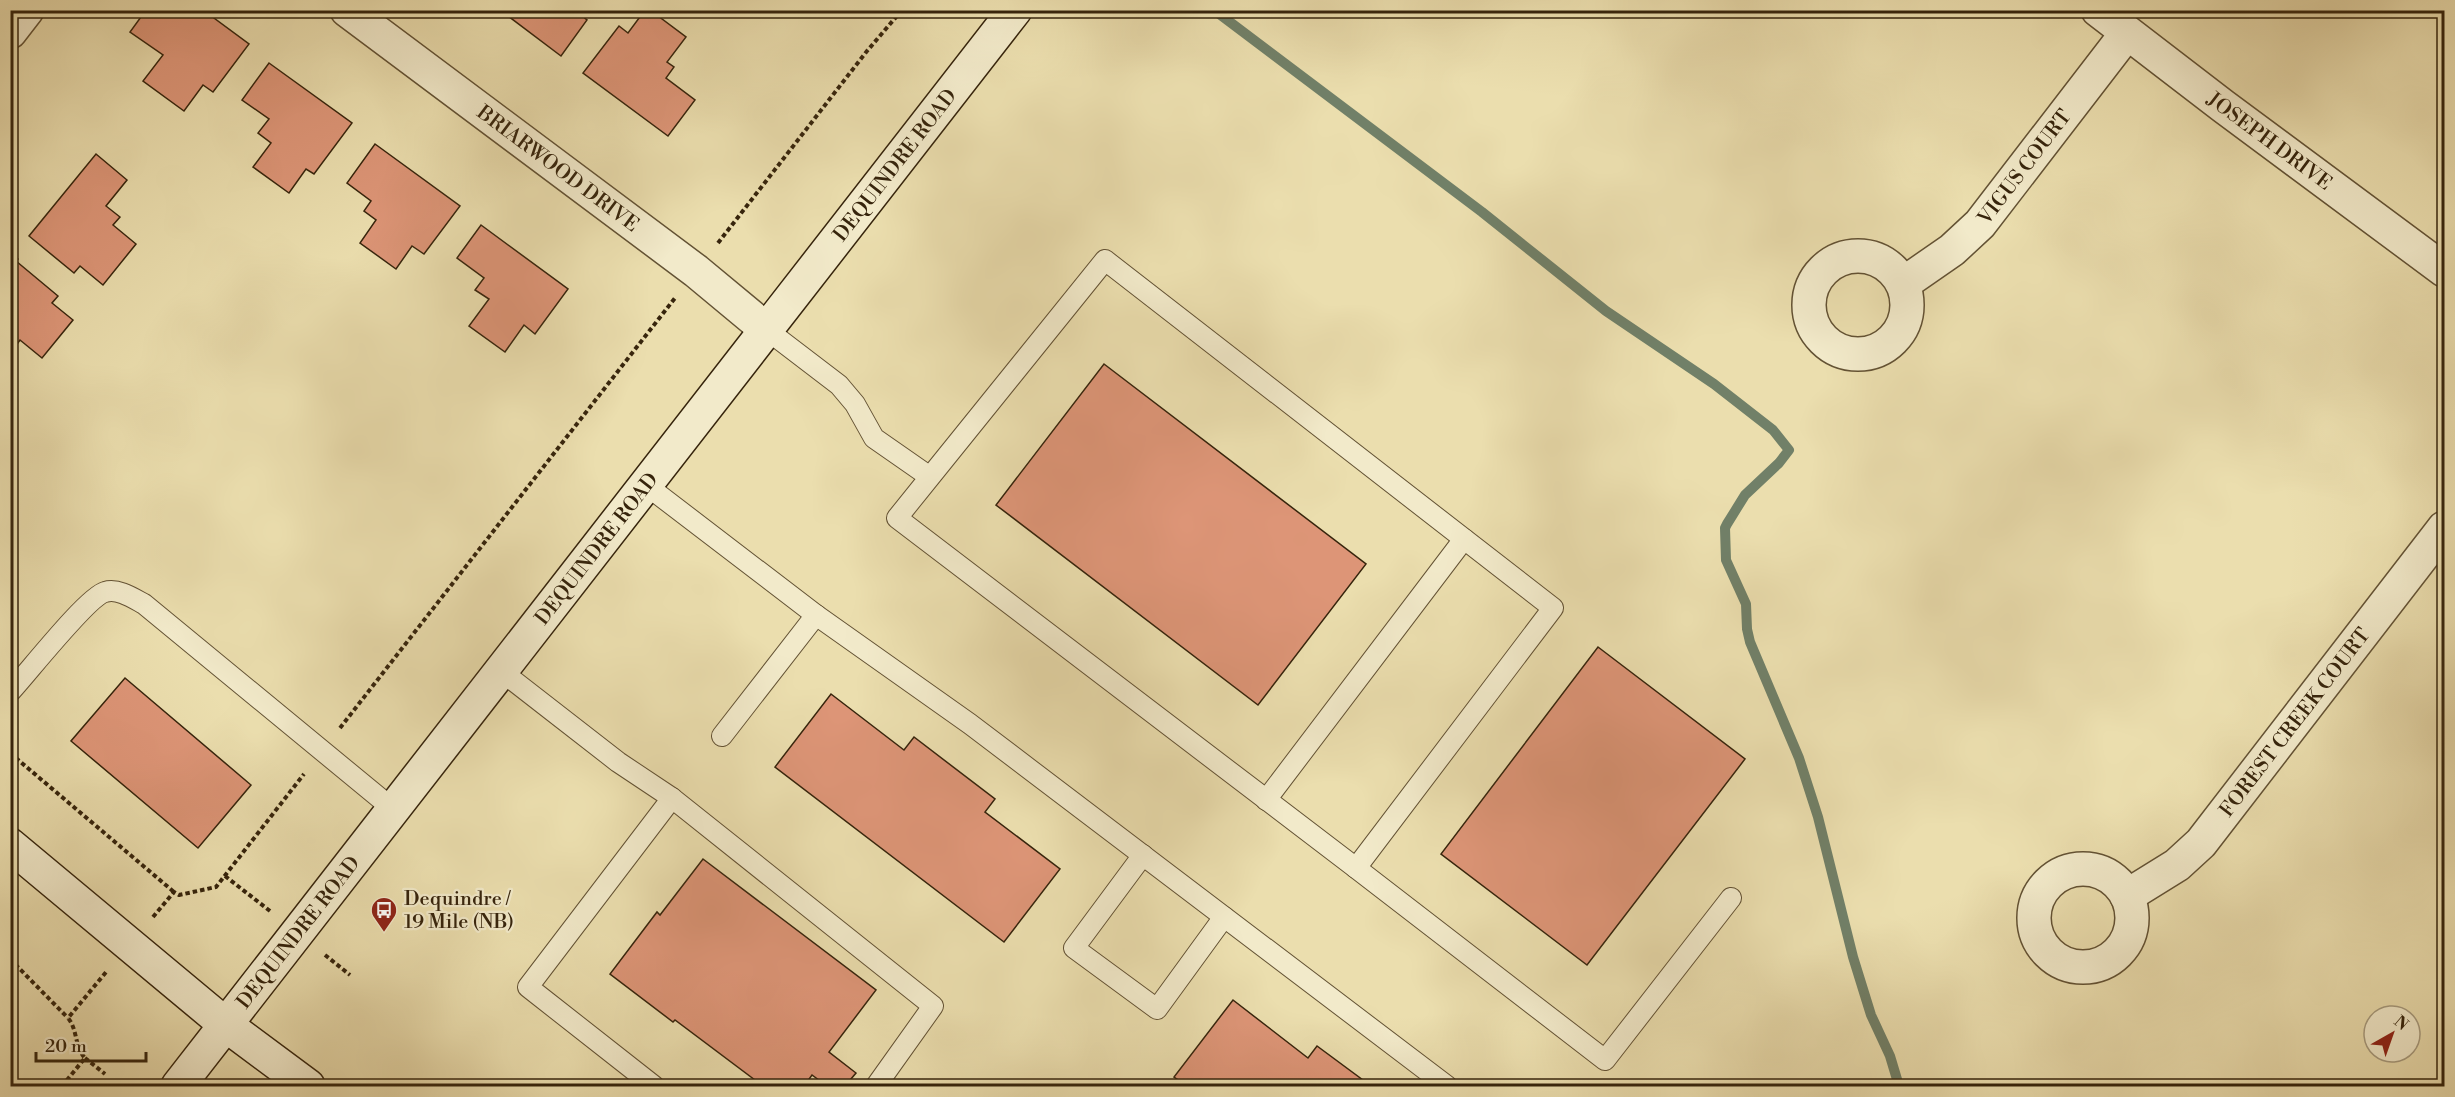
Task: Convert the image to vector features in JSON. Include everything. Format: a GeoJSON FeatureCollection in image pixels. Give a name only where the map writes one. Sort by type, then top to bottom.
{"type":"FeatureCollection","features":[{"type":"Feature","properties":{"kind":"street"},"geometry":{"type":"LineString","coordinates":[[10,32],[27,10]]}},
{"type":"Feature","properties":{"kind":"street","name":"BRIARWOOD DRIVE"},"geometry":{"type":"LineString","coordinates":[[348,10],[696,271],[767,330]]}},
{"type":"Feature","properties":{"kind":"street","name":"DEQUINDRE ROAD"},"geometry":{"type":"LineString","coordinates":[[178,1086],[1015,10]]}},
{"type":"Feature","properties":{"kind":"street","name":"JOSEPH DRIVE"},"geometry":{"type":"LineString","coordinates":[[2098,10],[2445,270]]}},
{"type":"Feature","properties":{"kind":"street","name":"VIGUS COURT"},"geometry":{"type":"LineString","coordinates":[[1903,284],[1952,250],[1980,224],[2127,33]]}},
{"type":"Feature","properties":{"kind":"street","name":"FOREST CREEK COURT"},"geometry":{"type":"LineString","coordinates":[[2127,896],[2177,865],[2201,843],[2445,528]]}},
{"type":"Feature","properties":{"kind":"street"},"geometry":{"type":"LineString","coordinates":[[10,845],[226,1025],[308,1086]]}},
{"type":"Feature","properties":{"kind":"lane"},"geometry":{"type":"LineString","coordinates":[[1356,868],[1553,609],[1105,260],[897,518],[1605,1060],[1731,898]]}},
{"type":"Feature","properties":{"kind":"lane"},"geometry":{"type":"LineString","coordinates":[[767,330],[839,385],[855,404],[874,438],[930,477]]}},
{"type":"Feature","properties":{"kind":"lane"},"geometry":{"type":"LineString","coordinates":[[646,485],[816,615],[970,724],[1447,1086]]}},
{"type":"Feature","properties":{"kind":"lane"},"geometry":{"type":"LineString","coordinates":[[1266,800],[1464,539]]}},
{"type":"Feature","properties":{"kind":"lane"},"geometry":{"type":"LineString","coordinates":[[10,692],[89,602],[106,591],[126,594],[144,604],[393,809]]}},
{"type":"Feature","properties":{"kind":"lane"},"geometry":{"type":"LineString","coordinates":[[722,736],[816,615]]}},
{"type":"Feature","properties":{"kind":"lane"},"geometry":{"type":"LineString","coordinates":[[501,671],[618,762],[672,798],[933,1006],[876,1086]]}},
{"type":"Feature","properties":{"kind":"lane"},"geometry":{"type":"LineString","coordinates":[[654,1086],[528,987],[672,798]]}},
{"type":"Feature","properties":{"kind":"lane"},"geometry":{"type":"LineString","coordinates":[[1143,855],[1074,948],[1157,1009],[1224,917]]}},
{"type":"Feature","properties":{"kind":"path"},"geometry":{"type":"LineString","coordinates":[[713,249],[867,51],[902,10]]}},
{"type":"Feature","properties":{"kind":"path"},"geometry":{"type":"LineString","coordinates":[[10,753],[174,892],[179,895],[216,887],[677,295]]}},
{"type":"Feature","properties":{"kind":"path"},"geometry":{"type":"LineString","coordinates":[[225,876],[239,886]]}},
{"type":"Feature","properties":{"kind":"path"},"geometry":{"type":"LineString","coordinates":[[160,909],[174,892]]}},
{"type":"Feature","properties":{"kind":"path"},"geometry":{"type":"LineString","coordinates":[[10,959],[74,1025],[77,1046],[85,1058],[105,1074]]}},
{"type":"Feature","properties":{"kind":"path"},"geometry":{"type":"LineString","coordinates":[[68,1018],[93,988]]}},
{"type":"Feature","properties":{"kind":"path"},"geometry":{"type":"LineString","coordinates":[[62,1086],[85,1058]]}},
{"type":"Feature","properties":{"kind":"building"},"geometry":{"type":"Polygon","coordinates":[[[146,10],[203,10],[249,44],[213,92],[203,85],[184,111],[143,81],[163,55],[130,32],[146,10]]]}},
{"type":"Feature","properties":{"kind":"building"},"geometry":{"type":"Polygon","coordinates":[[[500,10],[575,10],[587,20],[561,56],[500,10]]]}},
{"type":"Feature","properties":{"kind":"building"},"geometry":{"type":"Polygon","coordinates":[[[645,10],[650,10],[686,37],[667,62],[674,67],[666,78],[695,100],[668,136],[583,73],[619,26],[628,33],[645,10]]]}},
{"type":"Feature","properties":{"kind":"building"},"geometry":{"type":"Polygon","coordinates":[[[269,63],[352,123],[314,174],[306,169],[289,193],[253,167],[271,143],[258,133],[269,119],[242,100],[269,63]]]}},
{"type":"Feature","properties":{"kind":"building"},"geometry":{"type":"Polygon","coordinates":[[[375,144],[460,206],[424,254],[412,246],[396,269],[360,243],[376,220],[364,211],[371,201],[347,183],[375,144]]]}},
{"type":"Feature","properties":{"kind":"building"},"geometry":{"type":"Polygon","coordinates":[[[96,154],[127,180],[106,206],[120,217],[113,225],[136,244],[103,285],[80,266],[74,273],[29,236],[96,154]]]}},
{"type":"Feature","properties":{"kind":"building"},"geometry":{"type":"Polygon","coordinates":[[[481,225],[568,289],[535,334],[524,325],[505,352],[469,326],[489,299],[475,290],[484,278],[457,258],[481,225]]]}},
{"type":"Feature","properties":{"kind":"building"},"geometry":{"type":"Polygon","coordinates":[[[11,253],[18,259],[16,261],[58,296],[52,303],[73,320],[42,358],[20,340],[15,347],[10,344],[11,253]]]}},
{"type":"Feature","properties":{"kind":"building"},"geometry":{"type":"Polygon","coordinates":[[[1104,364],[1366,564],[1258,705],[996,505],[1104,364]]]}},
{"type":"Feature","properties":{"kind":"building"},"geometry":{"type":"Polygon","coordinates":[[[1598,647],[1745,759],[1587,965],[1441,854],[1598,647]]]}},
{"type":"Feature","properties":{"kind":"building"},"geometry":{"type":"Polygon","coordinates":[[[125,678],[251,785],[198,848],[71,741],[125,678]]]}},
{"type":"Feature","properties":{"kind":"building"},"geometry":{"type":"Polygon","coordinates":[[[831,694],[904,750],[914,737],[995,799],[985,812],[1060,869],[1004,942],[775,767],[831,694]]]}},
{"type":"Feature","properties":{"kind":"building"},"geometry":{"type":"Polygon","coordinates":[[[703,859],[876,990],[829,1052],[856,1073],[845,1086],[827,1086],[812,1075],[804,1086],[763,1086],[610,974],[657,912],[660,915],[703,859]]]}},
{"type":"Feature","properties":{"kind":"building"},"geometry":{"type":"Polygon","coordinates":[[[1233,1000],[1308,1058],[1317,1046],[1371,1086],[1187,1086],[1174,1077],[1233,1000]]]}},
{"type":"Feature","properties":{"kind":"waterway"},"geometry":{"type":"LineString","coordinates":[[1214,10],[1482,212],[1606,311],[1714,384],[1773,430],[1789,450],[1779,463],[1745,495],[1727,524],[1725,528],[1726,560],[1746,604],[1750,642],[1799,758],[1818,817],[1853,957],[1871,1015],[1890,1056],[1899,1086]]}},
{"type":"Feature","properties":{"kind":"place","name":"Dequindre / 19 Mile (NB)"},"geometry":{"type":"Point","coordinates":[384,933]}}]}
